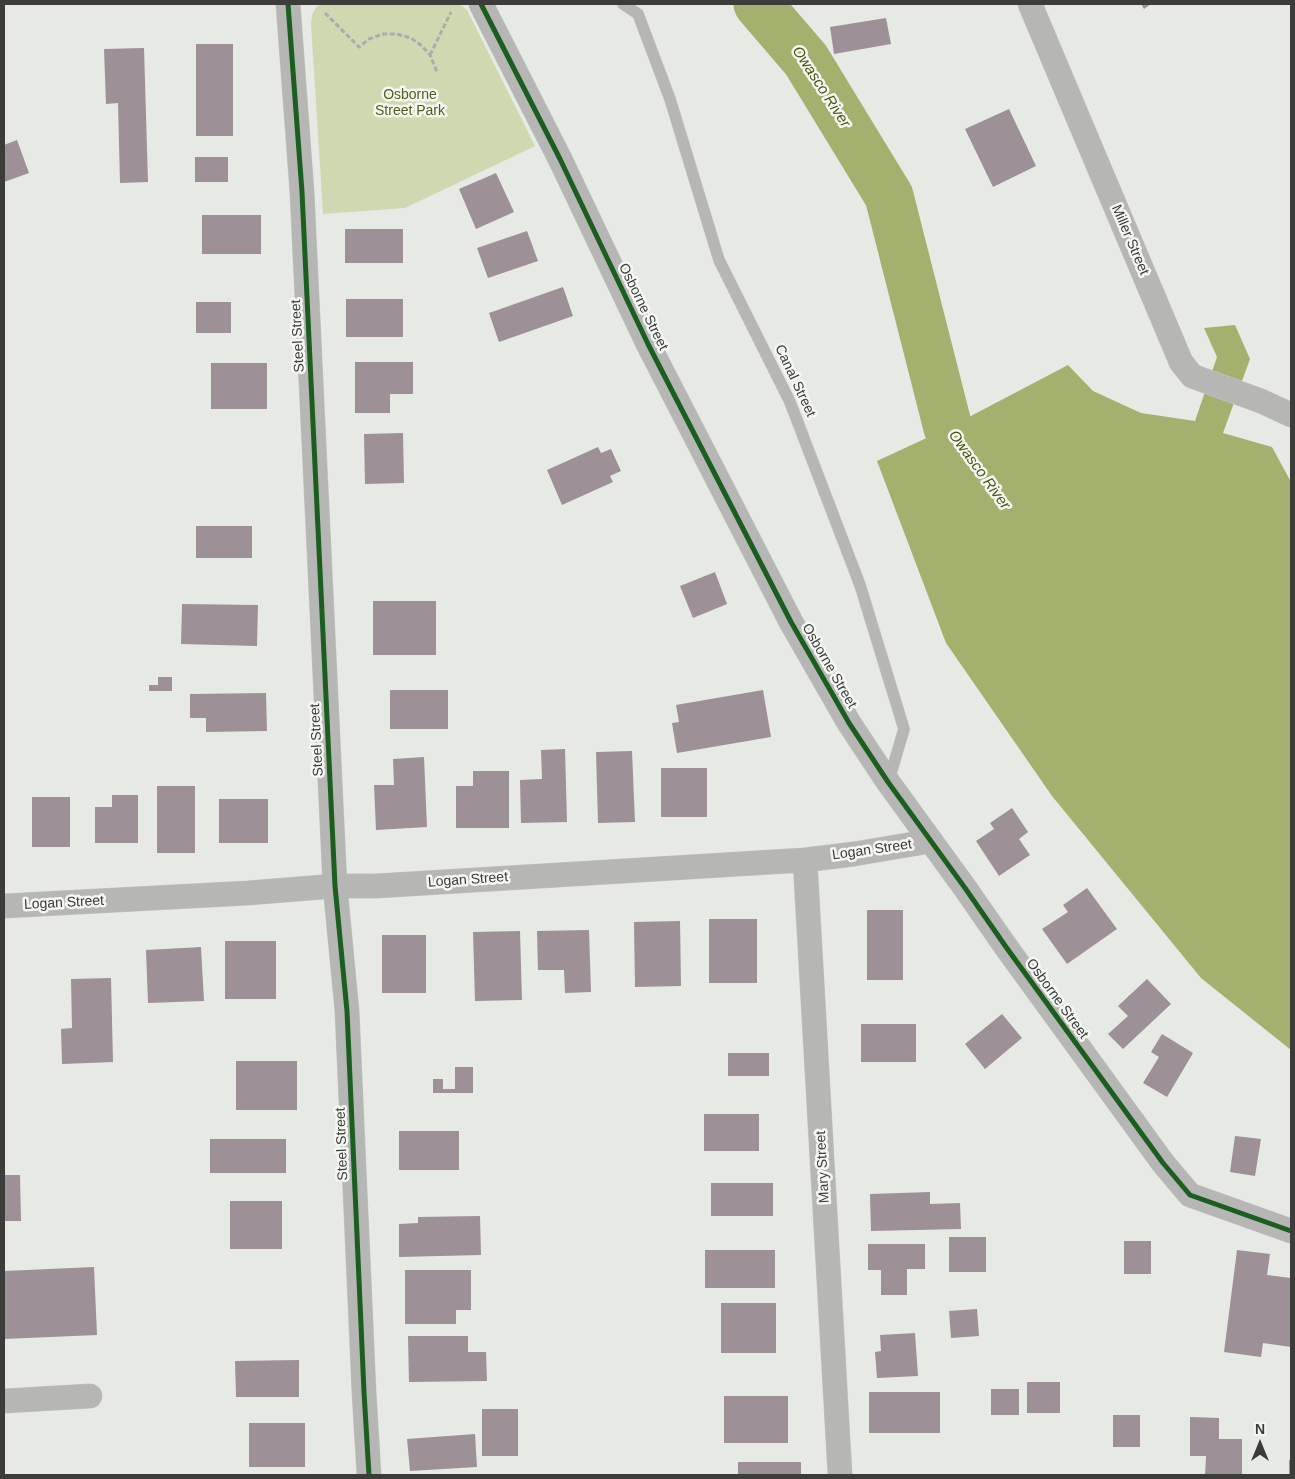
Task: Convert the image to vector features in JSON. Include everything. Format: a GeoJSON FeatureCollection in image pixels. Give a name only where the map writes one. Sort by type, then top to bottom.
{"type":"FeatureCollection","features":[{"type":"Feature","properties":{"kind":"street","name":"Steel Street"},"geometry":{"type":"LineString","coordinates":[[288,4],[302,192],[335,886],[348,1012],[368,1475]]}},
{"type":"Feature","properties":{"kind":"street","name":"Osborne Street"},"geometry":{"type":"LineString","coordinates":[[481,4],[560,159],[648,344],[791,622],[849,723],[888,782],[1163,1164],[1190,1195],[1291,1231]]}},
{"type":"Feature","properties":{"kind":"street","name":"Miller Street"},"geometry":{"type":"LineString","coordinates":[[1030,4],[1181,362],[1192,376],[1261,401],[1291,415]]}},
{"type":"Feature","properties":{"kind":"street","name":"Logan Street"},"geometry":{"type":"LineString","coordinates":[[4,906],[805,860],[931,841]]}},
{"type":"Feature","properties":{"kind":"street","name":"Mary Street"},"geometry":{"type":"LineString","coordinates":[[805,860],[840,1475]]}},
{"type":"Feature","properties":{"kind":"street"},"geometry":{"type":"LineString","coordinates":[[4,1401],[90,1396]]}},
{"type":"Feature","properties":{"kind":"lane","name":"Canal Street"},"geometry":{"type":"LineString","coordinates":[[624,4],[638,14],[670,99],[719,260],[790,402],[860,585],[904,729],[888,782]]}},
{"type":"Feature","properties":{"kind":"path"},"geometry":{"type":"LineString","coordinates":[[430,55],[451,12]]}},
{"type":"Feature","properties":{"kind":"path"},"geometry":{"type":"LineString","coordinates":[[324,13],[359,47],[369,39],[382,34],[397,34],[411,38],[430,55],[436,72]]}},
{"type":"Feature","properties":{"kind":"green space","name":"Osborne Street Park"},"geometry":{"type":"Polygon","coordinates":[[[323,4],[461,5],[467,10],[535,146],[405,208],[323,214],[311,24],[312,15],[317,6],[323,4]]]}},
{"type":"Feature","properties":{"kind":"water"},"geometry":{"type":"Polygon","coordinates":[[[1235,325],[1250,359],[1223,433],[1272,447],[1291,482],[1291,1050],[1201,978],[1052,796],[946,643],[877,461],[948,428],[1068,365],[1093,391],[1141,413],[1195,421],[1217,357],[1204,328],[1235,325]]]}},
{"type":"Feature","properties":{"kind":"building"},"geometry":{"type":"Polygon","coordinates":[[[1141,4],[1151,4],[1144,9],[1141,4]]]}},
{"type":"Feature","properties":{"kind":"building"},"geometry":{"type":"Polygon","coordinates":[[[886,18],[891,44],[834,54],[830,27],[886,18]]]}},
{"type":"Feature","properties":{"kind":"building"},"geometry":{"type":"Polygon","coordinates":[[[196,44],[233,44],[233,136],[196,136],[196,44]]]}},
{"type":"Feature","properties":{"kind":"building"},"geometry":{"type":"Polygon","coordinates":[[[144,48],[148,182],[120,183],[118,103],[106,104],[104,49],[144,48]]]}},
{"type":"Feature","properties":{"kind":"building"},"geometry":{"type":"Polygon","coordinates":[[[1009,109],[1036,166],[993,187],[965,129],[1009,109]]]}},
{"type":"Feature","properties":{"kind":"building"},"geometry":{"type":"Polygon","coordinates":[[[17,140],[29,173],[4,182],[4,145],[17,140]]]}},
{"type":"Feature","properties":{"kind":"building"},"geometry":{"type":"Polygon","coordinates":[[[195,157],[228,157],[228,182],[195,182],[195,157]]]}},
{"type":"Feature","properties":{"kind":"building"},"geometry":{"type":"Polygon","coordinates":[[[496,173],[514,212],[476,229],[459,189],[496,173]]]}},
{"type":"Feature","properties":{"kind":"building"},"geometry":{"type":"Polygon","coordinates":[[[202,215],[261,215],[261,254],[202,254],[202,215]]]}},
{"type":"Feature","properties":{"kind":"building"},"geometry":{"type":"Polygon","coordinates":[[[345,229],[403,229],[403,263],[345,263],[345,229]]]}},
{"type":"Feature","properties":{"kind":"building"},"geometry":{"type":"Polygon","coordinates":[[[527,231],[538,261],[488,278],[477,248],[527,231]]]}},
{"type":"Feature","properties":{"kind":"building"},"geometry":{"type":"Polygon","coordinates":[[[563,287],[573,316],[499,342],[489,313],[563,287]]]}},
{"type":"Feature","properties":{"kind":"building"},"geometry":{"type":"Polygon","coordinates":[[[346,299],[403,299],[403,337],[346,337],[346,299]]]}},
{"type":"Feature","properties":{"kind":"building"},"geometry":{"type":"Polygon","coordinates":[[[196,302],[231,302],[231,333],[196,333],[196,302]]]}},
{"type":"Feature","properties":{"kind":"building"},"geometry":{"type":"Polygon","coordinates":[[[355,362],[413,362],[413,394],[390,394],[390,413],[355,413],[355,362]]]}},
{"type":"Feature","properties":{"kind":"building"},"geometry":{"type":"Polygon","coordinates":[[[211,363],[267,363],[267,409],[211,409],[211,363]]]}},
{"type":"Feature","properties":{"kind":"building"},"geometry":{"type":"Polygon","coordinates":[[[403,433],[404,483],[365,484],[364,434],[403,433]]]}},
{"type":"Feature","properties":{"kind":"building"},"geometry":{"type":"Polygon","coordinates":[[[598,447],[601,453],[611,449],[621,471],[610,476],[613,482],[562,505],[547,470],[598,447]]]}},
{"type":"Feature","properties":{"kind":"building"},"geometry":{"type":"Polygon","coordinates":[[[196,526],[252,526],[252,558],[196,558],[196,526]]]}},
{"type":"Feature","properties":{"kind":"building"},"geometry":{"type":"Polygon","coordinates":[[[715,572],[727,604],[693,618],[680,586],[715,572]]]}},
{"type":"Feature","properties":{"kind":"building"},"geometry":{"type":"Polygon","coordinates":[[[373,601],[436,601],[436,655],[373,655],[373,601]]]}},
{"type":"Feature","properties":{"kind":"building"},"geometry":{"type":"Polygon","coordinates":[[[182,604],[258,605],[257,646],[181,644],[182,604]]]}},
{"type":"Feature","properties":{"kind":"building"},"geometry":{"type":"Polygon","coordinates":[[[158,677],[172,677],[172,691],[149,691],[149,685],[158,685],[158,677]]]}},
{"type":"Feature","properties":{"kind":"building"},"geometry":{"type":"Polygon","coordinates":[[[390,690],[448,690],[448,729],[390,729],[390,690]]]}},
{"type":"Feature","properties":{"kind":"building"},"geometry":{"type":"Polygon","coordinates":[[[763,690],[771,737],[677,753],[672,723],[679,722],[676,705],[763,690]]]}},
{"type":"Feature","properties":{"kind":"building"},"geometry":{"type":"Polygon","coordinates":[[[266,693],[267,731],[206,732],[206,718],[190,718],[190,694],[266,693]]]}},
{"type":"Feature","properties":{"kind":"building"},"geometry":{"type":"Polygon","coordinates":[[[565,749],[567,822],[521,823],[520,780],[542,779],[541,750],[565,749]]]}},
{"type":"Feature","properties":{"kind":"building"},"geometry":{"type":"Polygon","coordinates":[[[632,751],[635,822],[598,823],[596,752],[632,751]]]}},
{"type":"Feature","properties":{"kind":"building"},"geometry":{"type":"Polygon","coordinates":[[[424,757],[427,827],[376,830],[374,785],[394,785],[393,759],[424,757]]]}},
{"type":"Feature","properties":{"kind":"building"},"geometry":{"type":"Polygon","coordinates":[[[661,768],[707,768],[707,817],[661,817],[661,768]]]}},
{"type":"Feature","properties":{"kind":"building"},"geometry":{"type":"Polygon","coordinates":[[[473,771],[509,771],[509,828],[456,828],[456,786],[473,786],[473,771]]]}},
{"type":"Feature","properties":{"kind":"building"},"geometry":{"type":"Polygon","coordinates":[[[157,786],[195,786],[195,853],[157,853],[157,786]]]}},
{"type":"Feature","properties":{"kind":"building"},"geometry":{"type":"Polygon","coordinates":[[[112,795],[138,795],[138,843],[95,843],[95,807],[112,807],[112,795]]]}},
{"type":"Feature","properties":{"kind":"building"},"geometry":{"type":"Polygon","coordinates":[[[32,797],[70,797],[70,847],[32,847],[32,797]]]}},
{"type":"Feature","properties":{"kind":"building"},"geometry":{"type":"Polygon","coordinates":[[[219,799],[268,799],[268,843],[219,843],[219,799]]]}},
{"type":"Feature","properties":{"kind":"building"},"geometry":{"type":"Polygon","coordinates":[[[1012,808],[1028,832],[1019,839],[1030,855],[999,876],[976,841],[994,829],[990,823],[1012,808]]]}},
{"type":"Feature","properties":{"kind":"building"},"geometry":{"type":"Polygon","coordinates":[[[1087,888],[1117,929],[1067,964],[1042,929],[1068,912],[1063,905],[1087,888]]]}},
{"type":"Feature","properties":{"kind":"building"},"geometry":{"type":"Polygon","coordinates":[[[867,910],[903,910],[903,980],[867,980],[867,910]]]}},
{"type":"Feature","properties":{"kind":"building"},"geometry":{"type":"Polygon","coordinates":[[[709,919],[757,919],[757,983],[709,983],[709,919]]]}},
{"type":"Feature","properties":{"kind":"building"},"geometry":{"type":"Polygon","coordinates":[[[680,921],[681,986],[635,987],[634,922],[680,921]]]}},
{"type":"Feature","properties":{"kind":"building"},"geometry":{"type":"Polygon","coordinates":[[[589,930],[591,992],[565,993],[564,970],[538,970],[537,931],[589,930]]]}},
{"type":"Feature","properties":{"kind":"building"},"geometry":{"type":"Polygon","coordinates":[[[520,931],[522,1000],[475,1001],[473,932],[520,931]]]}},
{"type":"Feature","properties":{"kind":"building"},"geometry":{"type":"Polygon","coordinates":[[[382,935],[426,935],[426,993],[382,993],[382,935]]]}},
{"type":"Feature","properties":{"kind":"building"},"geometry":{"type":"Polygon","coordinates":[[[225,941],[276,941],[276,999],[225,999],[225,941]]]}},
{"type":"Feature","properties":{"kind":"building"},"geometry":{"type":"Polygon","coordinates":[[[201,947],[204,1001],[148,1003],[146,950],[201,947]]]}},
{"type":"Feature","properties":{"kind":"building"},"geometry":{"type":"Polygon","coordinates":[[[111,978],[113,1062],[62,1064],[61,1029],[72,1028],[71,979],[111,978]]]}},
{"type":"Feature","properties":{"kind":"building"},"geometry":{"type":"Polygon","coordinates":[[[1147,979],[1171,1004],[1123,1049],[1108,1034],[1128,1016],[1118,1006],[1147,979]]]}},
{"type":"Feature","properties":{"kind":"building"},"geometry":{"type":"Polygon","coordinates":[[[1002,1014],[1022,1038],[985,1069],[965,1044],[1002,1014]]]}},
{"type":"Feature","properties":{"kind":"building"},"geometry":{"type":"Polygon","coordinates":[[[861,1024],[916,1024],[916,1062],[861,1062],[861,1024]]]}},
{"type":"Feature","properties":{"kind":"building"},"geometry":{"type":"Polygon","coordinates":[[[1162,1034],[1193,1053],[1167,1097],[1143,1083],[1159,1057],[1151,1052],[1162,1034]]]}},
{"type":"Feature","properties":{"kind":"building"},"geometry":{"type":"Polygon","coordinates":[[[728,1053],[769,1053],[769,1076],[728,1076],[728,1053]]]}},
{"type":"Feature","properties":{"kind":"building"},"geometry":{"type":"Polygon","coordinates":[[[236,1061],[297,1061],[297,1110],[236,1110],[236,1061]]]}},
{"type":"Feature","properties":{"kind":"building"},"geometry":{"type":"Polygon","coordinates":[[[455,1067],[473,1067],[473,1093],[433,1093],[433,1079],[443,1079],[443,1089],[455,1089],[455,1067]]]}},
{"type":"Feature","properties":{"kind":"building"},"geometry":{"type":"Polygon","coordinates":[[[704,1114],[759,1114],[759,1151],[704,1151],[704,1114]]]}},
{"type":"Feature","properties":{"kind":"building"},"geometry":{"type":"Polygon","coordinates":[[[399,1131],[459,1131],[459,1170],[399,1170],[399,1131]]]}},
{"type":"Feature","properties":{"kind":"building"},"geometry":{"type":"Polygon","coordinates":[[[1235,1136],[1261,1139],[1255,1176],[1230,1172],[1235,1136]]]}},
{"type":"Feature","properties":{"kind":"building"},"geometry":{"type":"Polygon","coordinates":[[[210,1139],[286,1139],[286,1173],[210,1173],[210,1139]]]}},
{"type":"Feature","properties":{"kind":"building"},"geometry":{"type":"Polygon","coordinates":[[[4,1175],[20,1175],[21,1221],[4,1221],[4,1175]]]}},
{"type":"Feature","properties":{"kind":"building"},"geometry":{"type":"Polygon","coordinates":[[[711,1183],[773,1183],[773,1216],[711,1216],[711,1183]]]}},
{"type":"Feature","properties":{"kind":"building"},"geometry":{"type":"Polygon","coordinates":[[[930,1192],[930,1204],[960,1203],[961,1229],[871,1231],[870,1194],[930,1192]]]}},
{"type":"Feature","properties":{"kind":"building"},"geometry":{"type":"Polygon","coordinates":[[[230,1201],[282,1201],[282,1249],[230,1249],[230,1201]]]}},
{"type":"Feature","properties":{"kind":"building"},"geometry":{"type":"Polygon","coordinates":[[[480,1216],[481,1255],[399,1257],[399,1224],[418,1223],[418,1217],[480,1216]]]}},
{"type":"Feature","properties":{"kind":"building"},"geometry":{"type":"Polygon","coordinates":[[[949,1237],[986,1237],[986,1272],[949,1272],[949,1237]]]}},
{"type":"Feature","properties":{"kind":"building"},"geometry":{"type":"Polygon","coordinates":[[[1124,1241],[1151,1241],[1151,1274],[1124,1274],[1124,1241]]]}},
{"type":"Feature","properties":{"kind":"building"},"geometry":{"type":"Polygon","coordinates":[[[868,1244],[925,1244],[925,1269],[907,1269],[907,1295],[881,1295],[881,1270],[868,1270],[868,1244]]]}},
{"type":"Feature","properties":{"kind":"building"},"geometry":{"type":"Polygon","coordinates":[[[705,1250],[775,1250],[775,1288],[705,1288],[705,1250]]]}},
{"type":"Feature","properties":{"kind":"building"},"geometry":{"type":"Polygon","coordinates":[[[1237,1250],[1270,1254],[1267,1275],[1291,1278],[1291,1347],[1263,1343],[1261,1357],[1224,1352],[1237,1250]]]}},
{"type":"Feature","properties":{"kind":"building"},"geometry":{"type":"Polygon","coordinates":[[[94,1267],[97,1335],[4,1339],[4,1271],[94,1267]]]}},
{"type":"Feature","properties":{"kind":"building"},"geometry":{"type":"Polygon","coordinates":[[[405,1270],[471,1270],[471,1310],[456,1310],[456,1324],[405,1324],[405,1270]]]}},
{"type":"Feature","properties":{"kind":"building"},"geometry":{"type":"Polygon","coordinates":[[[721,1303],[776,1303],[776,1353],[721,1353],[721,1303]]]}},
{"type":"Feature","properties":{"kind":"building"},"geometry":{"type":"Polygon","coordinates":[[[977,1309],[979,1336],[951,1338],[949,1311],[977,1309]]]}},
{"type":"Feature","properties":{"kind":"building"},"geometry":{"type":"Polygon","coordinates":[[[915,1333],[918,1376],[877,1378],[875,1352],[881,1351],[880,1335],[915,1333]]]}},
{"type":"Feature","properties":{"kind":"building"},"geometry":{"type":"Polygon","coordinates":[[[408,1336],[468,1336],[468,1352],[486,1352],[487,1381],[409,1382],[408,1336]]]}},
{"type":"Feature","properties":{"kind":"building"},"geometry":{"type":"Polygon","coordinates":[[[299,1360],[299,1397],[236,1397],[235,1361],[299,1360]]]}},
{"type":"Feature","properties":{"kind":"building"},"geometry":{"type":"Polygon","coordinates":[[[1027,1382],[1060,1382],[1060,1413],[1027,1413],[1027,1382]]]}},
{"type":"Feature","properties":{"kind":"building"},"geometry":{"type":"Polygon","coordinates":[[[991,1389],[1019,1389],[1019,1415],[991,1415],[991,1389]]]}},
{"type":"Feature","properties":{"kind":"building"},"geometry":{"type":"Polygon","coordinates":[[[869,1392],[940,1392],[940,1433],[869,1433],[869,1392]]]}},
{"type":"Feature","properties":{"kind":"building"},"geometry":{"type":"Polygon","coordinates":[[[724,1396],[788,1396],[788,1443],[724,1443],[724,1396]]]}},
{"type":"Feature","properties":{"kind":"building"},"geometry":{"type":"Polygon","coordinates":[[[482,1409],[518,1409],[518,1456],[482,1456],[482,1409]]]}},
{"type":"Feature","properties":{"kind":"building"},"geometry":{"type":"Polygon","coordinates":[[[1113,1415],[1140,1415],[1140,1447],[1113,1447],[1113,1415]]]}},
{"type":"Feature","properties":{"kind":"building"},"geometry":{"type":"Polygon","coordinates":[[[1190,1417],[1219,1418],[1219,1439],[1242,1439],[1242,1475],[1205,1475],[1206,1456],[1190,1456],[1190,1417]]]}},
{"type":"Feature","properties":{"kind":"building"},"geometry":{"type":"Polygon","coordinates":[[[249,1423],[305,1423],[305,1467],[249,1467],[249,1423]]]}},
{"type":"Feature","properties":{"kind":"building"},"geometry":{"type":"Polygon","coordinates":[[[475,1434],[477,1467],[410,1471],[407,1439],[475,1434]]]}},
{"type":"Feature","properties":{"kind":"building"},"geometry":{"type":"Polygon","coordinates":[[[1289,1460],[1291,1460],[1291,1475],[1289,1475],[1289,1460]]]}},
{"type":"Feature","properties":{"kind":"building"},"geometry":{"type":"Polygon","coordinates":[[[738,1462],[801,1462],[801,1475],[738,1475],[738,1462]]]}},
{"type":"Feature","properties":{"kind":"waterway","name":"Owasco River"},"geometry":{"type":"LineString","coordinates":[[758,4],[806,60],[889,196],[948,428],[988,482]]}},
{"type":"Feature","properties":{"kind":"cycle path"},"geometry":{"type":"LineString","coordinates":[[288,4],[302,192],[335,886],[347,1011],[369,1475]]}},
{"type":"Feature","properties":{"kind":"cycle path"},"geometry":{"type":"LineString","coordinates":[[481,4],[560,159],[648,344],[791,622],[849,723],[888,782],[1006,947],[1163,1163],[1190,1195],[1291,1231]]}}]}
